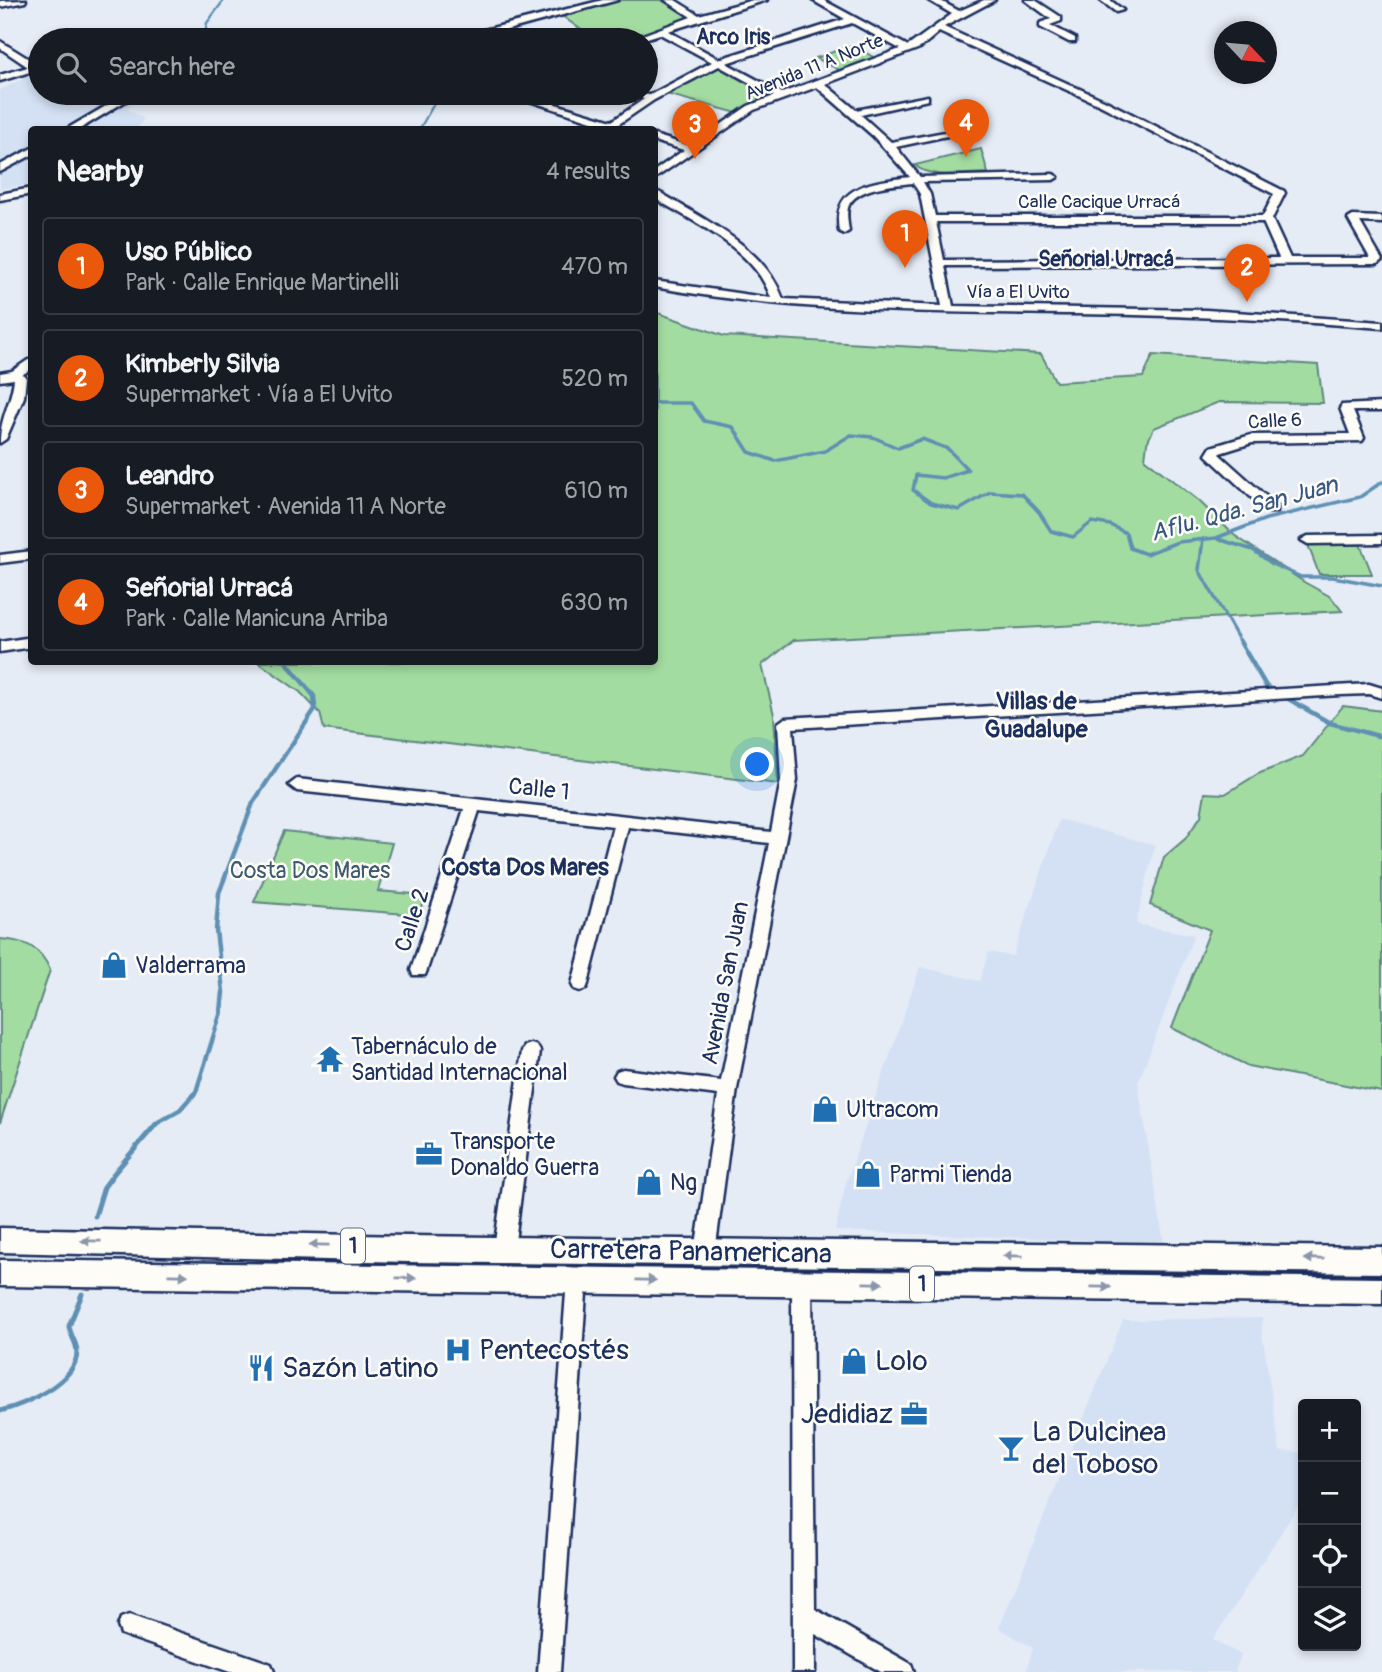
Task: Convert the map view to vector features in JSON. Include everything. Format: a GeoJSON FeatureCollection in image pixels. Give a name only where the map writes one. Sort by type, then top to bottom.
{"type":"FeatureCollection","features":[{"type":"Feature","properties":{"kind":"highway","name":"Carretera Panamericana"},"geometry":{"type":"LineString","coordinates":[[0,1240],[407,1249],[1382,1260]]}},
{"type":"Feature","properties":{"kind":"highway"},"geometry":{"type":"LineString","coordinates":[[407,1249],[460,1261],[553,1264],[561,1266],[577,1279],[591,1267],[602,1263],[693,1252]]}},
{"type":"Feature","properties":{"kind":"highway","name":"Carretera Panamericana"},"geometry":{"type":"LineString","coordinates":[[0,1273],[1382,1292]]}},
{"type":"Feature","properties":{"kind":"street"},"geometry":{"type":"LineString","coordinates":[[0,4],[22,0]]}},
{"type":"Feature","properties":{"kind":"street"},"geometry":{"type":"LineString","coordinates":[[503,28],[614,0]]}},
{"type":"Feature","properties":{"kind":"street"},"geometry":{"type":"LineString","coordinates":[[669,0],[698,18]]}},
{"type":"Feature","properties":{"kind":"street"},"geometry":{"type":"LineString","coordinates":[[658,32],[762,0]]}},
{"type":"Feature","properties":{"kind":"street"},"geometry":{"type":"LineString","coordinates":[[816,0],[907,49]]}},
{"type":"Feature","properties":{"kind":"street"},"geometry":{"type":"LineString","coordinates":[[932,0],[960,15]]}},
{"type":"Feature","properties":{"kind":"street","name":"Avenida 11 A Norte"},"geometry":{"type":"LineString","coordinates":[[658,173],[751,108],[917,46],[938,28],[991,0]]}},
{"type":"Feature","properties":{"kind":"street"},"geometry":{"type":"LineString","coordinates":[[1030,0],[1058,19],[1043,25],[1072,40]]}},
{"type":"Feature","properties":{"kind":"street"},"geometry":{"type":"LineString","coordinates":[[1104,0],[1119,9]]}},
{"type":"Feature","properties":{"kind":"street"},"geometry":{"type":"LineString","coordinates":[[658,94],[719,62],[853,20]]}},
{"type":"Feature","properties":{"kind":"street"},"geometry":{"type":"LineString","coordinates":[[938,28],[1103,103],[1279,193],[1267,219],[1286,261]]}},
{"type":"Feature","properties":{"kind":"street"},"geometry":{"type":"LineString","coordinates":[[662,31],[781,96]]}},
{"type":"Feature","properties":{"kind":"street"},"geometry":{"type":"LineString","coordinates":[[0,44],[28,60]]}},
{"type":"Feature","properties":{"kind":"street"},"geometry":{"type":"LineString","coordinates":[[0,78],[28,69]]}},
{"type":"Feature","properties":{"kind":"street"},"geometry":{"type":"LineString","coordinates":[[819,83],[887,146],[916,179],[925,194],[948,309]]}},
{"type":"Feature","properties":{"kind":"street"},"geometry":{"type":"LineString","coordinates":[[852,114],[925,98]]}},
{"type":"Feature","properties":{"kind":"street"},"geometry":{"type":"LineString","coordinates":[[77,126],[113,105]]}},
{"type":"Feature","properties":{"kind":"street"},"geometry":{"type":"LineString","coordinates":[[550,105],[613,125],[641,105]]}},
{"type":"Feature","properties":{"kind":"street"},"geometry":{"type":"LineString","coordinates":[[887,146],[958,131]]}},
{"type":"Feature","properties":{"kind":"street"},"geometry":{"type":"LineString","coordinates":[[658,139],[693,150]]}},
{"type":"Feature","properties":{"kind":"street"},"geometry":{"type":"LineString","coordinates":[[0,169],[28,153]]}},
{"type":"Feature","properties":{"kind":"street"},"geometry":{"type":"LineString","coordinates":[[844,231],[841,215],[845,201],[861,188],[916,179],[1053,177]]}},
{"type":"Feature","properties":{"kind":"street"},"geometry":{"type":"LineString","coordinates":[[0,197],[28,192]]}},
{"type":"Feature","properties":{"kind":"street"},"geometry":{"type":"LineString","coordinates":[[658,196],[758,264],[774,288],[778,302]]}},
{"type":"Feature","properties":{"kind":"street","name":"Calle Cacique Urracá"},"geometry":{"type":"LineString","coordinates":[[930,219],[1267,219]]}},
{"type":"Feature","properties":{"kind":"street"},"geometry":{"type":"LineString","coordinates":[[938,264],[1377,261],[1353,219],[1382,220]]}},
{"type":"Feature","properties":{"kind":"street","name":"Vía a El Uvito"},"geometry":{"type":"LineString","coordinates":[[658,285],[714,295],[865,309],[1227,314],[1382,325]]}},
{"type":"Feature","properties":{"kind":"street"},"geometry":{"type":"LineString","coordinates":[[0,377],[16,374],[28,366]]}},
{"type":"Feature","properties":{"kind":"street"},"geometry":{"type":"LineString","coordinates":[[0,439],[18,397],[20,378],[16,374]]}},
{"type":"Feature","properties":{"kind":"street","name":"Calle 6"},"geometry":{"type":"LineString","coordinates":[[1272,509],[1212,455],[1215,450],[1251,439],[1358,438],[1346,408],[1382,407]]}},
{"type":"Feature","properties":{"kind":"street"},"geometry":{"type":"LineString","coordinates":[[1307,540],[1382,539]]}},
{"type":"Feature","properties":{"kind":"street"},"geometry":{"type":"LineString","coordinates":[[0,559],[28,556]]}},
{"type":"Feature","properties":{"kind":"street"},"geometry":{"type":"LineString","coordinates":[[0,647],[28,643]]}},
{"type":"Feature","properties":{"kind":"street"},"geometry":{"type":"LineString","coordinates":[[1288,693],[1369,689],[1382,693]]}},
{"type":"Feature","properties":{"kind":"street","name":"Avenida San Juan"},"geometry":{"type":"LineString","coordinates":[[693,1252],[789,780],[785,723],[1288,693]]}},
{"type":"Feature","properties":{"kind":"street","name":"Calle 1"},"geometry":{"type":"LineString","coordinates":[[297,785],[776,838]]}},
{"type":"Feature","properties":{"kind":"street","name":"Calle 2"},"geometry":{"type":"LineString","coordinates":[[419,970],[473,804]]}},
{"type":"Feature","properties":{"kind":"street"},"geometry":{"type":"LineString","coordinates":[[580,984],[622,821]]}},
{"type":"Feature","properties":{"kind":"street"},"geometry":{"type":"LineString","coordinates":[[504,1250],[531,1051]]}},
{"type":"Feature","properties":{"kind":"street"},"geometry":{"type":"LineString","coordinates":[[623,1076],[728,1089]]}},
{"type":"Feature","properties":{"kind":"street"},"geometry":{"type":"LineString","coordinates":[[549,1672],[577,1279]]}},
{"type":"Feature","properties":{"kind":"street"},"geometry":{"type":"LineString","coordinates":[[802,1282],[804,1672]]}},
{"type":"Feature","properties":{"kind":"street"},"geometry":{"type":"LineString","coordinates":[[804,1615],[903,1672]]}},
{"type":"Feature","properties":{"kind":"street"},"geometry":{"type":"LineString","coordinates":[[129,1626],[263,1672]]}},
{"type":"Feature","properties":{"kind":"shaded area"},"geometry":{"type":"Polygon","coordinates":[[[28,76],[28,105],[132,105],[127,109],[144,119],[139,126],[28,126],[28,184],[0,189],[0,90],[28,76]]]}},
{"type":"Feature","properties":{"kind":"shaded area"},"geometry":{"type":"Polygon","coordinates":[[[1059,819],[1155,845],[1136,924],[1194,935],[1138,1083],[1164,1243],[835,1231],[845,1186],[920,967],[980,981],[988,952],[1013,956],[1059,819]]]}},
{"type":"Feature","properties":{"kind":"shaded area"},"geometry":{"type":"Polygon","coordinates":[[[1262,1318],[1280,1451],[1298,1452],[1298,1506],[1213,1640],[1241,1655],[1235,1672],[1026,1672],[1033,1648],[999,1628],[1123,1320],[1262,1318]]]}},
{"type":"Feature","properties":{"kind":"green space"},"geometry":{"type":"Polygon","coordinates":[[[620,0],[661,0],[691,18],[658,29],[579,28],[561,15],[620,0]]]}},
{"type":"Feature","properties":{"kind":"green space"},"geometry":{"type":"Polygon","coordinates":[[[852,45],[875,58],[839,70],[816,58],[852,45]]]}},
{"type":"Feature","properties":{"kind":"green space"},"geometry":{"type":"Polygon","coordinates":[[[717,66],[768,96],[737,113],[666,94],[717,66]]]}},
{"type":"Feature","properties":{"kind":"green space"},"geometry":{"type":"Polygon","coordinates":[[[981,149],[988,173],[939,174],[921,170],[915,165],[981,149]]]}},
{"type":"Feature","properties":{"kind":"green space"},"geometry":{"type":"Polygon","coordinates":[[[658,313],[724,336],[1041,354],[1056,382],[1143,377],[1153,355],[1318,365],[1323,403],[1219,402],[1154,428],[1147,443],[1145,459],[1199,501],[1234,535],[1331,597],[1342,611],[794,640],[762,665],[774,715],[778,784],[324,729],[320,713],[300,692],[262,665],[658,665],[658,313]]]}},
{"type":"Feature","properties":{"kind":"green space"},"geometry":{"type":"Polygon","coordinates":[[[1360,544],[1372,574],[1319,574],[1308,545],[1360,544]]]}},
{"type":"Feature","properties":{"kind":"green space"},"geometry":{"type":"Polygon","coordinates":[[[1343,706],[1382,711],[1382,1092],[1248,1066],[1172,1028],[1210,930],[1150,905],[1164,857],[1185,839],[1201,816],[1205,793],[1225,794],[1258,774],[1303,756],[1343,706]]]}},
{"type":"Feature","properties":{"kind":"green space","name":"Costa Dos Mares"},"geometry":{"type":"Polygon","coordinates":[[[284,831],[392,843],[378,891],[425,895],[419,915],[254,902],[284,831]]]}},
{"type":"Feature","properties":{"kind":"green space"},"geometry":{"type":"Polygon","coordinates":[[[0,939],[31,946],[41,955],[50,970],[0,1123],[0,939]]]}},
{"type":"Feature","properties":{"kind":"waterway"},"geometry":{"type":"LineString","coordinates":[[206,28],[224,0]]}},
{"type":"Feature","properties":{"kind":"waterway"},"geometry":{"type":"LineString","coordinates":[[421,126],[433,105]]}},
{"type":"Feature","properties":{"kind":"waterway","name":"Aflu. Qda. San Juan"},"geometry":{"type":"LineString","coordinates":[[658,403],[691,403],[704,421],[733,427],[749,452],[775,461],[825,451],[851,435],[873,437],[898,448],[922,439],[948,449],[968,470],[943,478],[916,475],[913,490],[931,503],[959,510],[990,492],[1022,494],[1039,512],[1051,531],[1073,537],[1092,522],[1110,525],[1126,533],[1130,548],[1146,554],[1178,542],[1203,539]]}},
{"type":"Feature","properties":{"kind":"waterway","name":"Aflu. Qda. San Juan"},"geometry":{"type":"LineString","coordinates":[[1203,539],[1216,538],[1266,519],[1360,497],[1382,482]]}},
{"type":"Feature","properties":{"kind":"waterway"},"geometry":{"type":"LineString","coordinates":[[1203,539],[1199,570],[1240,642]]}},
{"type":"Feature","properties":{"kind":"waterway"},"geometry":{"type":"LineString","coordinates":[[1218,539],[1253,550],[1274,565],[1301,577],[1333,577],[1382,586]]}},
{"type":"Feature","properties":{"kind":"waterway"},"geometry":{"type":"LineString","coordinates":[[1239,640],[1266,686],[1330,723],[1382,737]]}},
{"type":"Feature","properties":{"kind":"waterway"},"geometry":{"type":"LineString","coordinates":[[194,1094],[221,1012],[223,992],[216,930],[219,893],[253,803],[315,709],[314,696],[288,665]]}},
{"type":"Feature","properties":{"kind":"waterway"},"geometry":{"type":"LineString","coordinates":[[95,1216],[104,1187],[115,1172],[157,1123],[180,1110],[194,1094]]}},
{"type":"Feature","properties":{"kind":"waterway"},"geometry":{"type":"LineString","coordinates":[[0,1411],[35,1398],[68,1373],[75,1363],[77,1352],[69,1326],[82,1294]]}},
{"type":"Feature","properties":{"kind":"place","name":"Señorial Urracá"},"geometry":{"type":"Point","coordinates":[966,157]}},
{"type":"Feature","properties":{"kind":"place","name":"Leandro"},"geometry":{"type":"Point","coordinates":[695,159]}},
{"type":"Feature","properties":{"kind":"place","name":"Uso Público"},"geometry":{"type":"Point","coordinates":[905,268]}},
{"type":"Feature","properties":{"kind":"place","name":"Kimberly Silvia"},"geometry":{"type":"Point","coordinates":[1247,302]}},
{"type":"Feature","properties":{"kind":"place","name":"Valderrama"},"geometry":{"type":"Point","coordinates":[114,965]}},
{"type":"Feature","properties":{"kind":"place","name":"Tabernáculo de Santidad Internacional"},"geometry":{"type":"Point","coordinates":[330,1059]}},
{"type":"Feature","properties":{"kind":"place","name":"Ultracom"},"geometry":{"type":"Point","coordinates":[825,1109]}},
{"type":"Feature","properties":{"kind":"place","name":"Transporte Donaldo Guerra"},"geometry":{"type":"Point","coordinates":[429,1154]}},
{"type":"Feature","properties":{"kind":"place","name":"Parmi Tienda"},"geometry":{"type":"Point","coordinates":[868,1174]}},
{"type":"Feature","properties":{"kind":"place","name":"Ng"},"geometry":{"type":"Point","coordinates":[649,1182]}},
{"type":"Feature","properties":{"kind":"place","name":"Pentecostés"},"geometry":{"type":"Point","coordinates":[458,1350]}},
{"type":"Feature","properties":{"kind":"place","name":"Lolo"},"geometry":{"type":"Point","coordinates":[854,1361]}},
{"type":"Feature","properties":{"kind":"place","name":"Sazón Latino"},"geometry":{"type":"Point","coordinates":[261,1368]}},
{"type":"Feature","properties":{"kind":"place","name":"Jedidiaz"},"geometry":{"type":"Point","coordinates":[914,1414]}},
{"type":"Feature","properties":{"kind":"place","name":"La Dulcinea del Toboso"},"geometry":{"type":"Point","coordinates":[1011,1448]}},
{"type":"Feature","properties":{"kind":"district","name":"Arco Iris"},"geometry":{"type":"Point","coordinates":[733,37]}},
{"type":"Feature","properties":{"kind":"district","name":"Señorial Urracá"},"geometry":{"type":"Point","coordinates":[1106,259]}},
{"type":"Feature","properties":{"kind":"district","name":"Villas de Guadalupe"},"geometry":{"type":"Point","coordinates":[1036,715]}},
{"type":"Feature","properties":{"kind":"district","name":"Costa Dos Mares"},"geometry":{"type":"Point","coordinates":[525,867]}}]}
